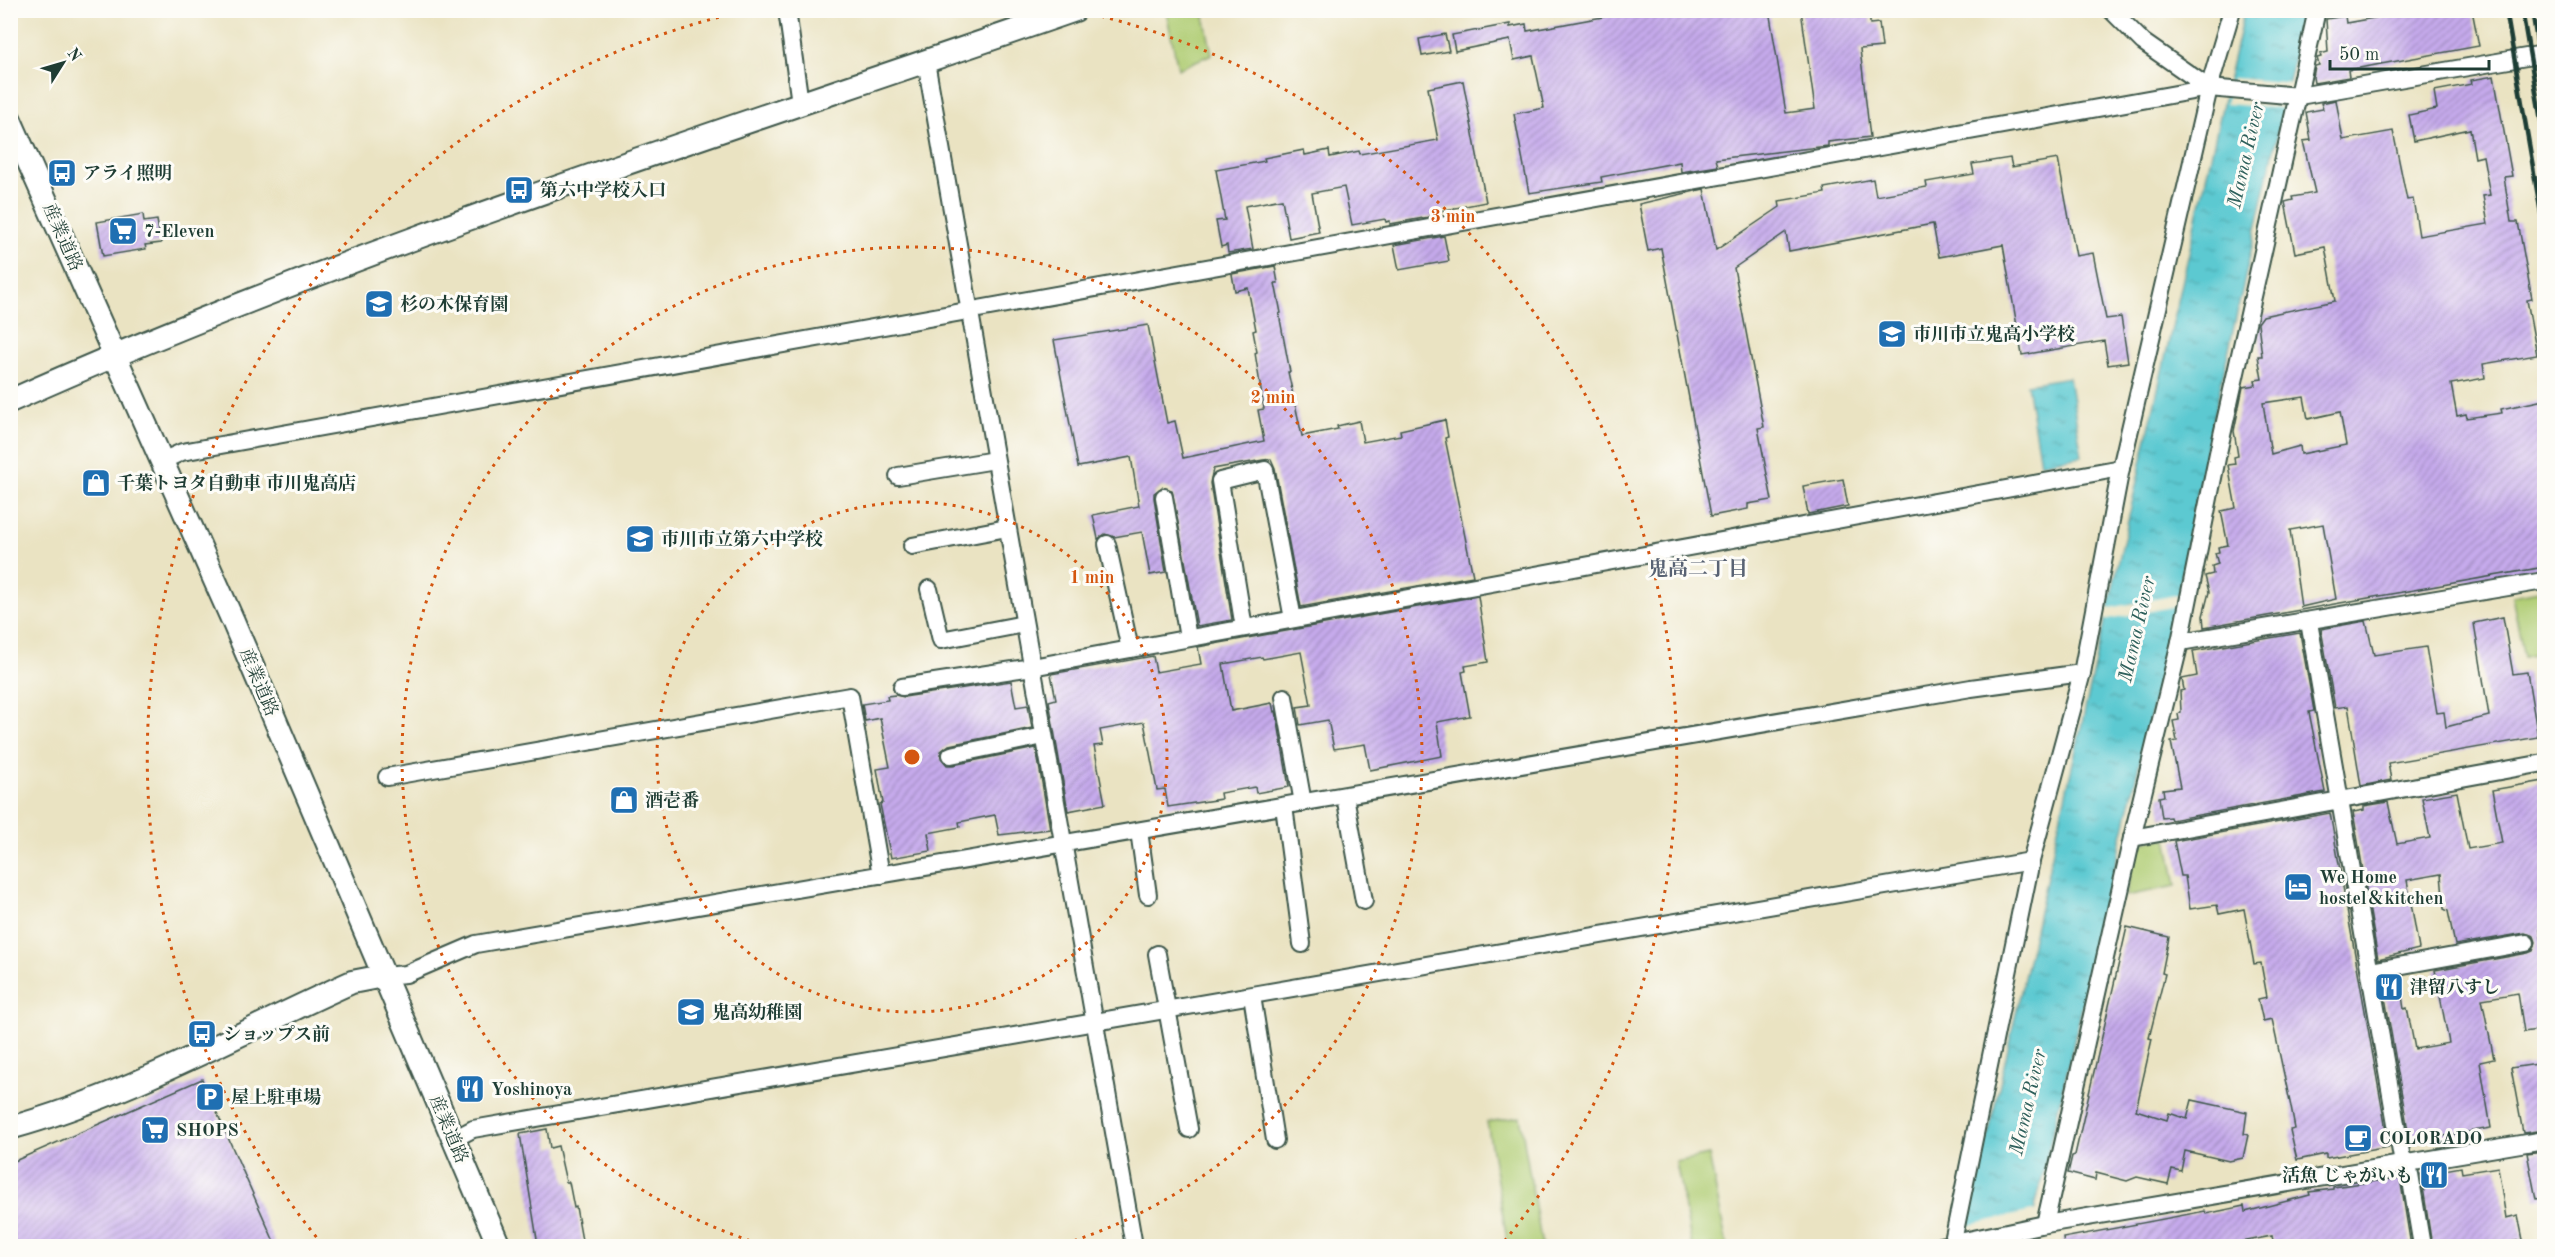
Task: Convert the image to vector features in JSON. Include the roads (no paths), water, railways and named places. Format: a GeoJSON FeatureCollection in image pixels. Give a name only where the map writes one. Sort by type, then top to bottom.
{"type":"FeatureCollection","features":[{"type":"Feature","properties":{"kind":"street"},"geometry":{"type":"LineString","coordinates":[[787,10],[800,103]]}},
{"type":"Feature","properties":{"kind":"street"},"geometry":{"type":"LineString","coordinates":[[10,401],[116,354],[326,271],[800,103],[1075,10]]}},
{"type":"Feature","properties":{"kind":"street"},"geometry":{"type":"LineString","coordinates":[[2111,10],[2143,42],[2217,88]]}},
{"type":"Feature","properties":{"kind":"street"},"geometry":{"type":"LineString","coordinates":[[2232,10],[2217,88],[2121,468],[2082,673],[2031,861],[1951,1245],[2042,1224],[2544,1140]]}},
{"type":"Feature","properties":{"kind":"street"},"geometry":{"type":"LineString","coordinates":[[2042,1224],[2180,642],[2217,453],[2294,96],[2317,10]]}},
{"type":"Feature","properties":{"kind":"street"},"geometry":{"type":"LineString","coordinates":[[162,461],[182,452],[2217,88],[2294,96],[2544,54]]}},
{"type":"Feature","properties":{"kind":"street"},"geometry":{"type":"LineString","coordinates":[[926,62],[1134,1246]]}},
{"type":"Feature","properties":{"kind":"street","name":"産業道路"},"geometry":{"type":"LineString","coordinates":[[10,120],[116,354],[499,1246]]}},
{"type":"Feature","properties":{"kind":"street"},"geometry":{"type":"LineString","coordinates":[[898,476],[995,460]]}},
{"type":"Feature","properties":{"kind":"street"},"geometry":{"type":"LineString","coordinates":[[902,687],[1032,667],[2121,468]]}},
{"type":"Feature","properties":{"kind":"street"},"geometry":{"type":"LineString","coordinates":[[1245,628],[1220,481],[1265,470],[1293,619]]}},
{"type":"Feature","properties":{"kind":"street"},"geometry":{"type":"LineString","coordinates":[[1164,497],[1188,638]]}},
{"type":"Feature","properties":{"kind":"street"},"geometry":{"type":"LineString","coordinates":[[912,546],[1007,528]]}},
{"type":"Feature","properties":{"kind":"street"},"geometry":{"type":"LineString","coordinates":[[1107,544],[1130,649]]}},
{"type":"Feature","properties":{"kind":"street"},"geometry":{"type":"LineString","coordinates":[[2180,642],[2544,581]]}},
{"type":"Feature","properties":{"kind":"street"},"geometry":{"type":"LineString","coordinates":[[928,589],[941,640],[1024,624]]}},
{"type":"Feature","properties":{"kind":"street"},"geometry":{"type":"LineString","coordinates":[[2309,622],[2370,971],[2422,1246]]}},
{"type":"Feature","properties":{"kind":"street"},"geometry":{"type":"LineString","coordinates":[[10,1128],[65,1110],[172,1066],[352,982],[383,975],[406,974],[476,944],[1971,688],[2082,673]]}},
{"type":"Feature","properties":{"kind":"street"},"geometry":{"type":"LineString","coordinates":[[387,777],[730,715],[850,696],[881,875]]}},
{"type":"Feature","properties":{"kind":"street"},"geometry":{"type":"LineString","coordinates":[[1284,698],[1303,803]]}},
{"type":"Feature","properties":{"kind":"street"},"geometry":{"type":"LineString","coordinates":[[951,755],[1044,736]]}},
{"type":"Feature","properties":{"kind":"street"},"geometry":{"type":"LineString","coordinates":[[2132,838],[2544,763]]}},
{"type":"Feature","properties":{"kind":"street"},"geometry":{"type":"LineString","coordinates":[[1344,796],[1364,901]]}},
{"type":"Feature","properties":{"kind":"street"},"geometry":{"type":"LineString","coordinates":[[1284,806],[1302,944]]}},
{"type":"Feature","properties":{"kind":"street"},"geometry":{"type":"LineString","coordinates":[[1138,831],[1148,895]]}},
{"type":"Feature","properties":{"kind":"street"},"geometry":{"type":"LineString","coordinates":[[454,1139],[473,1129],[1095,1024],[2031,861]]}},
{"type":"Feature","properties":{"kind":"street"},"geometry":{"type":"LineString","coordinates":[[2370,971],[2526,943]]}},
{"type":"Feature","properties":{"kind":"street"},"geometry":{"type":"LineString","coordinates":[[1157,954],[1189,1129]]}},
{"type":"Feature","properties":{"kind":"street"},"geometry":{"type":"LineString","coordinates":[[1252,996],[1275,1140]]}},
{"type":"Feature","properties":{"kind":"water","name":"Mama River"},"geometry":{"type":"Polygon","coordinates":[[[2244,11],[2305,11],[2203,464],[2175,611],[2026,1246],[1963,1246],[2244,11]]]}},
{"type":"Feature","properties":{"kind":"water"},"geometry":{"type":"Polygon","coordinates":[[[2069,377],[2082,456],[2040,463],[2027,384],[2069,377]]]}},
{"type":"Feature","properties":{"kind":"railway"},"geometry":{"type":"LineString","coordinates":[[2506,10],[2544,231]]}},
{"type":"Feature","properties":{"kind":"railway"},"geometry":{"type":"LineString","coordinates":[[2522,10],[2544,138]]}},
{"type":"Feature","properties":{"kind":"railway"},"geometry":{"type":"LineString","coordinates":[[2532,10],[2544,85]]}},
{"type":"Feature","properties":{"kind":"place","name":"アライ照明"},"geometry":{"type":"Point","coordinates":[62,173]}},
{"type":"Feature","properties":{"kind":"place","name":"第六中学校入口"},"geometry":{"type":"Point","coordinates":[519,190]}},
{"type":"Feature","properties":{"kind":"place","name":"7-Eleven"},"geometry":{"type":"Point","coordinates":[123,231]}},
{"type":"Feature","properties":{"kind":"place","name":"杉の木保育園"},"geometry":{"type":"Point","coordinates":[379,304]}},
{"type":"Feature","properties":{"kind":"place","name":"市川市立鬼高小学校"},"geometry":{"type":"Point","coordinates":[1892,334]}},
{"type":"Feature","properties":{"kind":"place","name":"千葉トヨタ自動車 市川鬼高店"},"geometry":{"type":"Point","coordinates":[96,483]}},
{"type":"Feature","properties":{"kind":"place","name":"市川市立第六中学校"},"geometry":{"type":"Point","coordinates":[640,539]}},
{"type":"Feature","properties":{"kind":"place","name":"酒壱番"},"geometry":{"type":"Point","coordinates":[624,800]}},
{"type":"Feature","properties":{"kind":"place","name":"We Home hostel＆kitchen"},"geometry":{"type":"Point","coordinates":[2298,887]}},
{"type":"Feature","properties":{"kind":"place","name":"津留八すし"},"geometry":{"type":"Point","coordinates":[2389,987]}},
{"type":"Feature","properties":{"kind":"place","name":"鬼高幼稚園"},"geometry":{"type":"Point","coordinates":[691,1012]}},
{"type":"Feature","properties":{"kind":"place","name":"ショップス前"},"geometry":{"type":"Point","coordinates":[202,1034]}},
{"type":"Feature","properties":{"kind":"place","name":"Yoshinoya"},"geometry":{"type":"Point","coordinates":[470,1089]}},
{"type":"Feature","properties":{"kind":"place","name":"屋上駐車場"},"geometry":{"type":"Point","coordinates":[210,1097]}},
{"type":"Feature","properties":{"kind":"place","name":"SHOPS"},"geometry":{"type":"Point","coordinates":[155,1130]}},
{"type":"Feature","properties":{"kind":"place","name":"COLORADO"},"geometry":{"type":"Point","coordinates":[2358,1138]}},
{"type":"Feature","properties":{"kind":"place","name":"活魚 じゃがいも"},"geometry":{"type":"Point","coordinates":[2434,1175]}},
{"type":"Feature","properties":{"kind":"district","name":"鬼高二丁目"},"geometry":{"type":"Point","coordinates":[1698,568]}}]}
